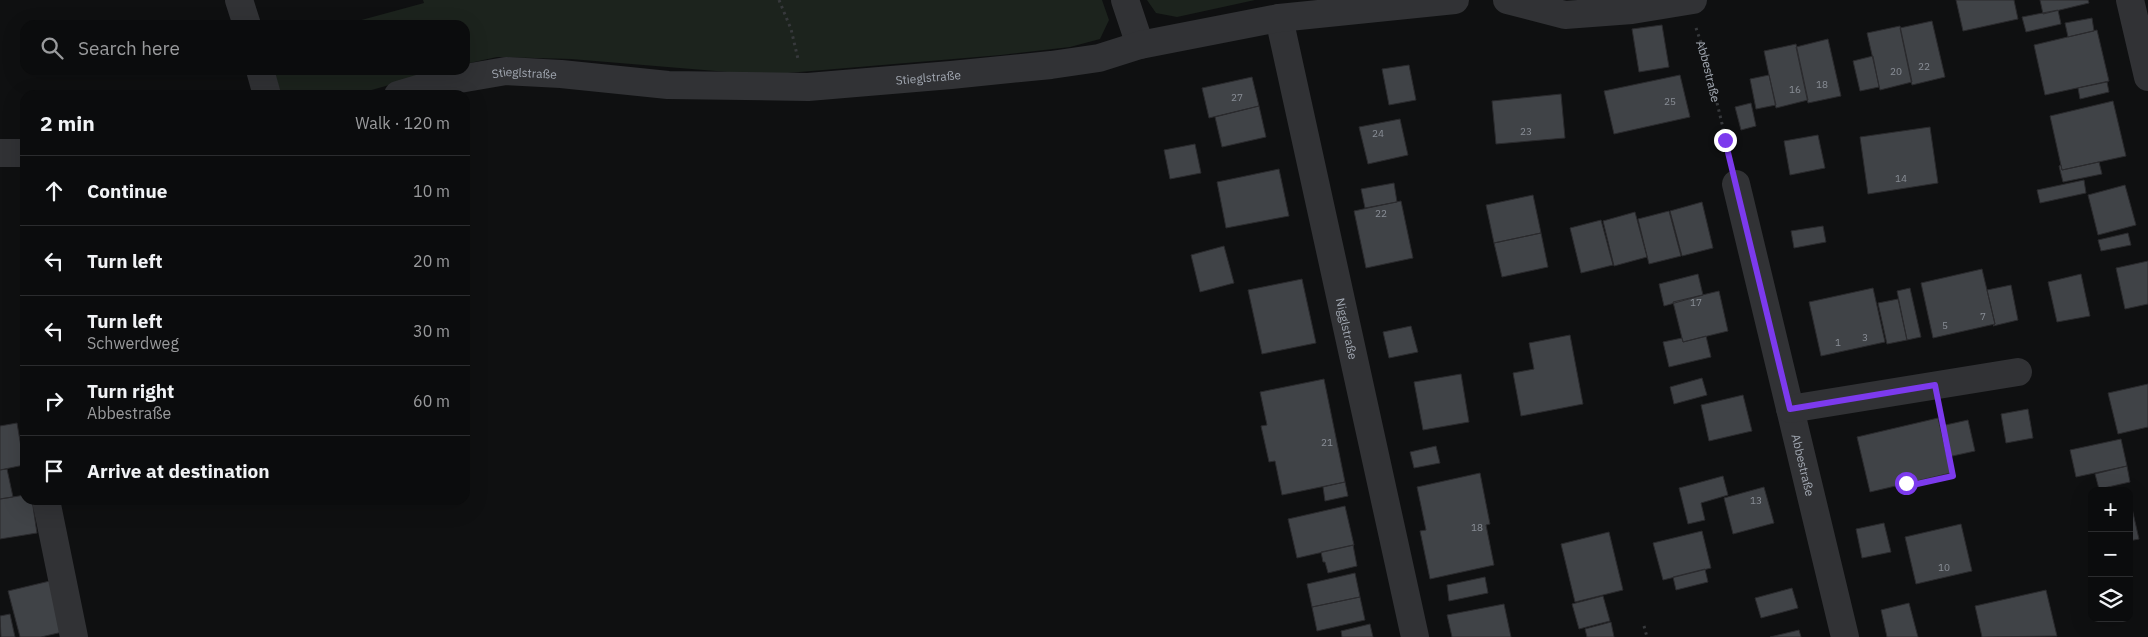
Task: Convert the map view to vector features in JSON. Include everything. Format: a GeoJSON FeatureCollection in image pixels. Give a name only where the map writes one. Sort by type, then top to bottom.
{"type":"FeatureCollection","features":[{"type":"Feature","properties":{"kind":"street"},"geometry":{"type":"LineString","coordinates":[[239,0],[245,20]]}},
{"type":"Feature","properties":{"kind":"street"},"geometry":{"type":"LineString","coordinates":[[1125,0],[1140,45]]}},
{"type":"Feature","properties":{"kind":"street","name":"Stieglstraße"},"geometry":{"type":"LineString","coordinates":[[415,90],[442,82],[506,71],[561,74],[668,85],[808,87],[1051,65],[1099,58],[1140,45],[1279,18],[1456,0]]}},
{"type":"Feature","properties":{"kind":"street"},"geometry":{"type":"LineString","coordinates":[[1525,2],[1546,11],[1565,15],[1632,10],[1691,0]]}},
{"type":"Feature","properties":{"kind":"street"},"geometry":{"type":"LineString","coordinates":[[2130,0],[2148,77]]}},
{"type":"Feature","properties":{"kind":"street","name":"Nigglstraße"},"geometry":{"type":"LineString","coordinates":[[1279,18],[1415,637]]}},
{"type":"Feature","properties":{"kind":"street"},"geometry":{"type":"LineString","coordinates":[[261,75],[266,90]]}},
{"type":"Feature","properties":{"kind":"street"},"geometry":{"type":"LineString","coordinates":[[0,153],[20,153]]}},
{"type":"Feature","properties":{"kind":"street","name":"Abbestraße"},"geometry":{"type":"LineString","coordinates":[[1736,184],[1845,637]]}},
{"type":"Feature","properties":{"kind":"street"},"geometry":{"type":"LineString","coordinates":[[1790,409],[2018,372]]}},
{"type":"Feature","properties":{"kind":"street"},"geometry":{"type":"LineString","coordinates":[[47,505],[74,637]]}},
{"type":"Feature","properties":{"kind":"path"},"geometry":{"type":"LineString","coordinates":[[779,0],[791,29],[796,53],[808,87]]}},
{"type":"Feature","properties":{"kind":"path","name":"Abbestraße"},"geometry":{"type":"LineString","coordinates":[[1691,0],[1696,29],[1706,57],[1736,184]]}},
{"type":"Feature","properties":{"kind":"path"},"geometry":{"type":"LineString","coordinates":[[1906,483],[1908,486],[1953,476],[1935,385]]}},
{"type":"Feature","properties":{"kind":"path"},"geometry":{"type":"LineString","coordinates":[[1644,626],[1647,637]]}},
{"type":"Feature","properties":{"kind":"shaded area"},"geometry":{"type":"Polygon","coordinates":[[[423,0],[1102,0],[1109,20],[1100,39],[1070,47],[1001,55],[764,75],[571,59],[497,57],[470,63],[470,20],[361,20],[424,3],[423,0]]]}},
{"type":"Feature","properties":{"kind":"shaded area"},"geometry":{"type":"Polygon","coordinates":[[[1147,0],[1255,0],[1177,17],[1156,13],[1147,0]]]}},
{"type":"Feature","properties":{"kind":"shaded area"},"geometry":{"type":"Polygon","coordinates":[[[275,75],[424,75],[372,90],[280,90],[275,75]]]}},
{"type":"Feature","properties":{"kind":"building"},"geometry":{"type":"Polygon","coordinates":[[[1956,0],[2014,0],[2018,19],[1963,31],[1956,0]]]}},
{"type":"Feature","properties":{"kind":"building"},"geometry":{"type":"Polygon","coordinates":[[[2040,0],[2088,0],[2089,3],[2043,14],[2040,0]]]}},
{"type":"Feature","properties":{"kind":"building"},"geometry":{"type":"Polygon","coordinates":[[[2058,10],[2061,24],[2026,32],[2022,17],[2058,10]]]}},
{"type":"Feature","properties":{"kind":"building"},"geometry":{"type":"Polygon","coordinates":[[[2092,18],[2094,31],[2068,37],[2065,23],[2092,18]]]}},
{"type":"Feature","properties":{"kind":"building"},"geometry":{"type":"Polygon","coordinates":[[[1932,21],[1945,77],[1912,85],[1900,28],[1932,21]]]}},
{"type":"Feature","properties":{"kind":"building"},"geometry":{"type":"Polygon","coordinates":[[[1662,25],[1669,67],[1639,72],[1632,29],[1662,25]]]}},
{"type":"Feature","properties":{"kind":"building"},"geometry":{"type":"Polygon","coordinates":[[[1900,26],[1912,82],[1880,90],[1867,33],[1900,26]]]}},
{"type":"Feature","properties":{"kind":"building"},"geometry":{"type":"Polygon","coordinates":[[[2097,30],[2109,81],[2045,95],[2034,45],[2097,30]]]}},
{"type":"Feature","properties":{"kind":"building"},"geometry":{"type":"Polygon","coordinates":[[[1828,39],[1841,96],[1808,103],[1796,47],[1828,39]]]}},
{"type":"Feature","properties":{"kind":"building"},"geometry":{"type":"Polygon","coordinates":[[[1796,44],[1808,100],[1776,108],[1764,51],[1796,44]]]}},
{"type":"Feature","properties":{"kind":"building"},"geometry":{"type":"Polygon","coordinates":[[[1873,56],[1879,87],[1860,91],[1853,61],[1873,56]]]}},
{"type":"Feature","properties":{"kind":"building"},"geometry":{"type":"Polygon","coordinates":[[[1409,65],[1416,100],[1389,105],[1382,69],[1409,65]]]}},
{"type":"Feature","properties":{"kind":"building"},"geometry":{"type":"Polygon","coordinates":[[[1680,75],[1690,117],[1614,134],[1604,91],[1680,75]]]}},
{"type":"Feature","properties":{"kind":"building"},"geometry":{"type":"Polygon","coordinates":[[[1769,75],[1776,105],[1756,109],[1750,79],[1769,75]]]}},
{"type":"Feature","properties":{"kind":"building"},"geometry":{"type":"Polygon","coordinates":[[[1252,77],[1259,106],[1209,118],[1202,88],[1252,77]]]}},
{"type":"Feature","properties":{"kind":"building"},"geometry":{"type":"Polygon","coordinates":[[[2107,82],[2109,92],[2080,99],[2078,88],[2107,82]]]}},
{"type":"Feature","properties":{"kind":"building"},"geometry":{"type":"Polygon","coordinates":[[[1561,94],[1565,138],[1496,144],[1492,101],[1561,94]]]}},
{"type":"Feature","properties":{"kind":"building"},"geometry":{"type":"Polygon","coordinates":[[[2113,101],[2126,156],[2062,170],[2050,116],[2113,101]]]}},
{"type":"Feature","properties":{"kind":"building"},"geometry":{"type":"Polygon","coordinates":[[[1751,103],[1756,126],[1741,130],[1735,107],[1751,103]]]}},
{"type":"Feature","properties":{"kind":"building"},"geometry":{"type":"Polygon","coordinates":[[[1259,106],[1266,137],[1222,147],[1215,117],[1259,106]]]}},
{"type":"Feature","properties":{"kind":"building"},"geometry":{"type":"Polygon","coordinates":[[[1400,119],[1408,155],[1368,164],[1359,127],[1400,119]]]}},
{"type":"Feature","properties":{"kind":"building"},"geometry":{"type":"Polygon","coordinates":[[[1930,127],[1938,183],[1868,194],[1860,137],[1930,127]]]}},
{"type":"Feature","properties":{"kind":"building"},"geometry":{"type":"Polygon","coordinates":[[[1818,135],[1825,168],[1790,175],[1784,141],[1818,135]]]}},
{"type":"Feature","properties":{"kind":"building"},"geometry":{"type":"Polygon","coordinates":[[[1195,144],[1201,173],[1170,179],[1164,150],[1195,144]]]}},
{"type":"Feature","properties":{"kind":"building"},"geometry":{"type":"Polygon","coordinates":[[[2099,162],[2102,174],[2063,182],[2059,166],[2061,165],[2062,170],[2099,162]]]}},
{"type":"Feature","properties":{"kind":"building"},"geometry":{"type":"Polygon","coordinates":[[[1279,169],[1289,216],[1226,228],[1217,182],[1279,169]]]}},
{"type":"Feature","properties":{"kind":"building"},"geometry":{"type":"Polygon","coordinates":[[[2084,180],[2086,193],[2040,203],[2037,190],[2084,180]]]}},
{"type":"Feature","properties":{"kind":"building"},"geometry":{"type":"Polygon","coordinates":[[[1394,183],[1397,202],[1365,208],[1361,189],[1394,183]]]}},
{"type":"Feature","properties":{"kind":"building"},"geometry":{"type":"Polygon","coordinates":[[[2125,185],[2136,225],[2098,235],[2088,195],[2125,185]]]}},
{"type":"Feature","properties":{"kind":"building"},"geometry":{"type":"Polygon","coordinates":[[[1533,195],[1541,233],[1494,243],[1486,205],[1533,195]]]}},
{"type":"Feature","properties":{"kind":"building"},"geometry":{"type":"Polygon","coordinates":[[[1401,201],[1413,258],[1366,268],[1354,211],[1401,201]]]}},
{"type":"Feature","properties":{"kind":"building"},"geometry":{"type":"Polygon","coordinates":[[[1702,202],[1713,248],[1682,256],[1670,211],[1702,202]]]}},
{"type":"Feature","properties":{"kind":"building"},"geometry":{"type":"Polygon","coordinates":[[[1669,211],[1681,256],[1649,264],[1638,219],[1669,211]]]}},
{"type":"Feature","properties":{"kind":"building"},"geometry":{"type":"Polygon","coordinates":[[[1635,212],[1647,257],[1614,266],[1603,221],[1635,212]]]}},
{"type":"Feature","properties":{"kind":"building"},"geometry":{"type":"Polygon","coordinates":[[[1601,220],[1613,265],[1581,273],[1570,228],[1601,220]]]}},
{"type":"Feature","properties":{"kind":"building"},"geometry":{"type":"Polygon","coordinates":[[[1823,226],[1826,242],[1794,248],[1791,231],[1823,226]]]}},
{"type":"Feature","properties":{"kind":"building"},"geometry":{"type":"Polygon","coordinates":[[[1541,233],[1548,267],[1502,277],[1494,243],[1541,233]]]}},
{"type":"Feature","properties":{"kind":"building"},"geometry":{"type":"Polygon","coordinates":[[[2128,233],[2131,245],[2101,251],[2098,240],[2128,233]]]}},
{"type":"Feature","properties":{"kind":"building"},"geometry":{"type":"Polygon","coordinates":[[[1224,246],[1234,283],[1200,292],[1191,255],[1224,246]]]}},
{"type":"Feature","properties":{"kind":"building"},"geometry":{"type":"Polygon","coordinates":[[[2148,261],[2148,304],[2125,309],[2116,268],[2148,261]]]}},
{"type":"Feature","properties":{"kind":"building"},"geometry":{"type":"Polygon","coordinates":[[[1982,269],[1995,324],[1933,338],[1921,283],[1982,269]]]}},
{"type":"Feature","properties":{"kind":"building"},"geometry":{"type":"Polygon","coordinates":[[[1698,274],[1703,295],[1664,306],[1659,284],[1698,274]]]}},
{"type":"Feature","properties":{"kind":"building"},"geometry":{"type":"Polygon","coordinates":[[[2081,274],[2090,316],[2057,322],[2048,282],[2081,274]]]}},
{"type":"Feature","properties":{"kind":"building"},"geometry":{"type":"Polygon","coordinates":[[[1302,279],[1316,343],[1262,354],[1248,290],[1302,279]]]}},
{"type":"Feature","properties":{"kind":"building"},"geometry":{"type":"Polygon","coordinates":[[[2011,285],[2018,320],[1993,326],[1995,324],[1987,290],[2011,285]]]}},
{"type":"Feature","properties":{"kind":"building"},"geometry":{"type":"Polygon","coordinates":[[[1873,288],[1885,342],[1821,356],[1809,302],[1873,288]]]}},
{"type":"Feature","properties":{"kind":"building"},"geometry":{"type":"Polygon","coordinates":[[[1910,288],[1921,337],[1907,340],[1897,291],[1910,288]]]}},
{"type":"Feature","properties":{"kind":"building"},"geometry":{"type":"Polygon","coordinates":[[[1719,291],[1728,331],[1683,342],[1673,302],[1719,291]]]}},
{"type":"Feature","properties":{"kind":"building"},"geometry":{"type":"Polygon","coordinates":[[[1898,299],[1907,340],[1887,344],[1878,303],[1898,299]]]}},
{"type":"Feature","properties":{"kind":"building"},"geometry":{"type":"Polygon","coordinates":[[[1411,326],[1418,352],[1389,358],[1383,332],[1411,326]]]}},
{"type":"Feature","properties":{"kind":"building"},"geometry":{"type":"Polygon","coordinates":[[[1570,335],[1583,404],[1521,416],[1513,373],[1534,369],[1529,343],[1570,335]]]}},
{"type":"Feature","properties":{"kind":"building"},"geometry":{"type":"Polygon","coordinates":[[[1706,336],[1711,357],[1669,367],[1663,342],[1682,338],[1683,342],[1706,336]]]}},
{"type":"Feature","properties":{"kind":"building"},"geometry":{"type":"Polygon","coordinates":[[[1461,374],[1469,422],[1423,430],[1414,382],[1461,374]]]}},
{"type":"Feature","properties":{"kind":"building"},"geometry":{"type":"Polygon","coordinates":[[[1702,378],[1707,395],[1674,404],[1670,387],[1702,378]]]}},
{"type":"Feature","properties":{"kind":"building"},"geometry":{"type":"Polygon","coordinates":[[[1324,379],[1345,482],[1282,495],[1275,461],[1269,462],[1261,426],[1267,425],[1260,392],[1324,379]]]}},
{"type":"Feature","properties":{"kind":"building"},"geometry":{"type":"Polygon","coordinates":[[[2148,384],[2148,427],[2118,434],[2108,393],[2148,384]]]}},
{"type":"Feature","properties":{"kind":"building"},"geometry":{"type":"Polygon","coordinates":[[[1743,395],[1752,431],[1709,441],[1701,405],[1743,395]]]}},
{"type":"Feature","properties":{"kind":"building"},"geometry":{"type":"Polygon","coordinates":[[[2028,409],[2033,438],[2006,443],[2001,414],[2028,409]]]}},
{"type":"Feature","properties":{"kind":"building"},"geometry":{"type":"Polygon","coordinates":[[[1938,418],[1951,473],[1870,492],[1857,437],[1938,418]]]}},
{"type":"Feature","properties":{"kind":"building"},"geometry":{"type":"Polygon","coordinates":[[[1968,420],[1975,451],[1948,457],[1941,426],[1968,420]]]}},
{"type":"Feature","properties":{"kind":"building"},"geometry":{"type":"Polygon","coordinates":[[[17,423],[20,441],[20,466],[0,470],[0,426],[17,423]]]}},
{"type":"Feature","properties":{"kind":"building"},"geometry":{"type":"Polygon","coordinates":[[[2121,439],[2127,466],[2076,477],[2070,450],[2121,439]]]}},
{"type":"Feature","properties":{"kind":"building"},"geometry":{"type":"Polygon","coordinates":[[[1436,446],[1440,463],[1414,468],[1410,452],[1436,446]]]}},
{"type":"Feature","properties":{"kind":"building"},"geometry":{"type":"Polygon","coordinates":[[[2127,466],[2130,482],[2098,487],[2095,474],[2127,466]]]}},
{"type":"Feature","properties":{"kind":"building"},"geometry":{"type":"Polygon","coordinates":[[[7,469],[13,497],[0,499],[0,470],[7,469]]]}},
{"type":"Feature","properties":{"kind":"building"},"geometry":{"type":"Polygon","coordinates":[[[1480,473],[1490,524],[1486,525],[1494,565],[1430,579],[1420,531],[1426,530],[1417,487],[1480,473]]]}},
{"type":"Feature","properties":{"kind":"building"},"geometry":{"type":"Polygon","coordinates":[[[1723,476],[1728,495],[1701,503],[1705,520],[1688,524],[1679,488],[1723,476]]]}},
{"type":"Feature","properties":{"kind":"building"},"geometry":{"type":"Polygon","coordinates":[[[1345,482],[1348,496],[1325,501],[1323,487],[1345,482]]]}},
{"type":"Feature","properties":{"kind":"building"},"geometry":{"type":"Polygon","coordinates":[[[1764,487],[1774,523],[1733,534],[1724,498],[1764,487]]]}},
{"type":"Feature","properties":{"kind":"building"},"geometry":{"type":"Polygon","coordinates":[[[20,496],[20,505],[33,505],[37,533],[0,539],[0,499],[20,496]]]}},
{"type":"Feature","properties":{"kind":"building"},"geometry":{"type":"Polygon","coordinates":[[[1345,506],[1354,545],[1297,558],[1288,519],[1345,506]]]}},
{"type":"Feature","properties":{"kind":"building"},"geometry":{"type":"Polygon","coordinates":[[[2133,513],[2139,539],[2133,540],[2133,513]]]}},
{"type":"Feature","properties":{"kind":"building"},"geometry":{"type":"Polygon","coordinates":[[[1884,523],[1891,552],[1862,558],[1856,529],[1884,523]]]}},
{"type":"Feature","properties":{"kind":"building"},"geometry":{"type":"Polygon","coordinates":[[[1961,524],[1972,571],[1916,584],[1905,537],[1961,524]]]}},
{"type":"Feature","properties":{"kind":"building"},"geometry":{"type":"Polygon","coordinates":[[[1702,531],[1711,568],[1663,580],[1653,543],[1702,531]]]}},
{"type":"Feature","properties":{"kind":"building"},"geometry":{"type":"Polygon","coordinates":[[[1609,532],[1623,590],[1575,602],[1561,544],[1609,532]]]}},
{"type":"Feature","properties":{"kind":"building"},"geometry":{"type":"Polygon","coordinates":[[[1353,545],[1357,566],[1328,573],[1321,552],[1353,545]]]}},
{"type":"Feature","properties":{"kind":"building"},"geometry":{"type":"Polygon","coordinates":[[[1705,569],[1708,582],[1676,590],[1673,577],[1705,569]]]}},
{"type":"Feature","properties":{"kind":"building"},"geometry":{"type":"Polygon","coordinates":[[[1355,573],[1360,597],[1312,607],[1307,584],[1355,573]]]}},
{"type":"Feature","properties":{"kind":"building"},"geometry":{"type":"Polygon","coordinates":[[[1485,577],[1488,593],[1449,601],[1447,585],[1485,577]]]}},
{"type":"Feature","properties":{"kind":"building"},"geometry":{"type":"Polygon","coordinates":[[[54,580],[67,631],[41,637],[20,637],[8,591],[54,580]]]}},
{"type":"Feature","properties":{"kind":"building"},"geometry":{"type":"Polygon","coordinates":[[[1792,588],[1798,608],[1761,618],[1755,598],[1792,588]]]}},
{"type":"Feature","properties":{"kind":"building"},"geometry":{"type":"Polygon","coordinates":[[[2046,590],[2057,636],[1982,637],[1975,606],[2046,590]]]}},
{"type":"Feature","properties":{"kind":"building"},"geometry":{"type":"Polygon","coordinates":[[[1603,596],[1610,621],[1579,629],[1572,604],[1603,596]]]}},
{"type":"Feature","properties":{"kind":"building"},"geometry":{"type":"Polygon","coordinates":[[[1360,597],[1365,620],[1317,631],[1312,607],[1360,597]]]}},
{"type":"Feature","properties":{"kind":"building"},"geometry":{"type":"Polygon","coordinates":[[[1909,603],[1918,637],[1887,637],[1881,610],[1909,603]]]}},
{"type":"Feature","properties":{"kind":"building"},"geometry":{"type":"Polygon","coordinates":[[[1504,604],[1511,637],[1452,637],[1447,615],[1504,604]]]}},
{"type":"Feature","properties":{"kind":"building"},"geometry":{"type":"Polygon","coordinates":[[[10,614],[15,637],[1,637],[0,616],[10,614]]]}},
{"type":"Feature","properties":{"kind":"building"},"geometry":{"type":"Polygon","coordinates":[[[1611,622],[1614,637],[1587,637],[1585,629],[1611,622]]]}},
{"type":"Feature","properties":{"kind":"building"},"geometry":{"type":"Polygon","coordinates":[[[1370,624],[1373,637],[1342,637],[1341,631],[1370,624]]]}},
{"type":"Feature","properties":{"kind":"building"},"geometry":{"type":"Polygon","coordinates":[[[1799,630],[1801,637],[1770,637],[1799,630]]]}},
{"type":"Feature","properties":{"kind":"route"},"geometry":{"type":"LineString","coordinates":[[1725,140],[1790,409],[1935,385],[1953,476],[1908,486],[1906,483]]}}]}
